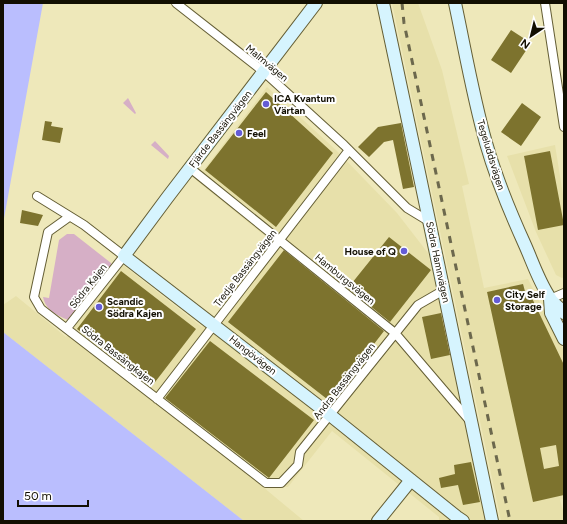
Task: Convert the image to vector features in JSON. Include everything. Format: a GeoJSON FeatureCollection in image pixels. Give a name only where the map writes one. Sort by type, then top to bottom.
{"type":"FeatureCollection","features":[{"type":"Feature","properties":{"kind":"main road","name":"Fjärde Bassängvägen"},"geometry":{"type":"LineString","coordinates":[[124,256],[316,3]]}},
{"type":"Feature","properties":{"kind":"main road","name":"Södra Hamnvägen"},"geometry":{"type":"LineString","coordinates":[[383,3],[492,521]]}},
{"type":"Feature","properties":{"kind":"main road","name":"Tegeluddsvägen"},"geometry":{"type":"LineString","coordinates":[[456,3],[477,107],[497,178],[516,226],[541,282],[550,299],[562,309],[564,313]]}},
{"type":"Feature","properties":{"kind":"main road","name":"Hangövägen"},"geometry":{"type":"LineString","coordinates":[[124,256],[330,415],[463,521]]}},
{"type":"Feature","properties":{"kind":"main road","name":"Tegeluddsvägen"},"geometry":{"type":"LineString","coordinates":[[550,299],[550,312],[564,340]]}},
{"type":"Feature","properties":{"kind":"main road"},"geometry":{"type":"LineString","coordinates":[[378,521],[411,480]]}},
{"type":"Feature","properties":{"kind":"street","name":"Malmvägen"},"geometry":{"type":"LineString","coordinates":[[176,3],[264,72],[349,150],[407,208],[430,222]]}},
{"type":"Feature","properties":{"kind":"street"},"geometry":{"type":"LineString","coordinates":[[544,3],[564,127]]}},
{"type":"Feature","properties":{"kind":"street","name":"Tredje Bassängvägen"},"geometry":{"type":"LineString","coordinates":[[158,398],[349,150]]}},
{"type":"Feature","properties":{"kind":"street","name":"Hamburgsvägen"},"geometry":{"type":"LineString","coordinates":[[190,168],[395,332],[472,423]]}},
{"type":"Feature","properties":{"kind":"street","name":"Hangövägen"},"geometry":{"type":"LineString","coordinates":[[37,196],[84,225],[124,256]]}},
{"type":"Feature","properties":{"kind":"street","name":"Södra Bassängkajen"},"geometry":{"type":"LineString","coordinates":[[69,217],[48,232],[34,297],[41,309],[266,483]]}},
{"type":"Feature","properties":{"kind":"street","name":"Södra Kajen"},"geometry":{"type":"LineString","coordinates":[[67,328],[124,256]]}},
{"type":"Feature","properties":{"kind":"street","name":"Andra Bassängvägen"},"geometry":{"type":"LineString","coordinates":[[266,483],[281,483],[298,465],[300,452],[395,332],[418,305],[444,290]]}},
{"type":"Feature","properties":{"kind":"street"},"geometry":{"type":"LineString","coordinates":[[550,299],[564,292]]}},
{"type":"Feature","properties":{"kind":"shaded area"},"geometry":{"type":"Polygon","coordinates":[[[392,3],[418,3],[442,70],[469,184],[462,186],[484,288],[528,279],[564,351],[564,499],[560,500],[564,514],[564,521],[501,521],[392,3]]]}},
{"type":"Feature","properties":{"kind":"shaded area"},"geometry":{"type":"Polygon","coordinates":[[[267,87],[336,150],[397,213],[428,253],[488,521],[439,521],[439,517],[332,431],[288,487],[263,487],[304,521],[244,521],[3,332],[3,305],[16,296],[66,337],[123,265],[202,327],[216,315],[270,240],[196,180],[267,87]]]}},
{"type":"Feature","properties":{"kind":"shaded area"},"geometry":{"type":"Polygon","coordinates":[[[128,98],[136,113],[135,114],[123,103],[128,98]]]}},
{"type":"Feature","properties":{"kind":"shaded area"},"geometry":{"type":"Polygon","coordinates":[[[155,141],[169,156],[168,159],[151,145],[155,141]]]}},
{"type":"Feature","properties":{"kind":"shaded area"},"geometry":{"type":"Polygon","coordinates":[[[555,145],[564,201],[564,277],[562,278],[556,275],[536,232],[507,156],[555,145]]]}},
{"type":"Feature","properties":{"kind":"shaded area"},"geometry":{"type":"Polygon","coordinates":[[[67,234],[74,234],[111,263],[112,266],[68,320],[49,309],[44,302],[43,297],[49,298],[59,240],[67,234]]]}},
{"type":"Feature","properties":{"kind":"water"},"geometry":{"type":"Polygon","coordinates":[[[3,3],[43,3],[3,224],[3,3]]]}},
{"type":"Feature","properties":{"kind":"water"},"geometry":{"type":"Polygon","coordinates":[[[3,332],[244,521],[3,521],[3,332]]]}},
{"type":"Feature","properties":{"kind":"building"},"geometry":{"type":"Polygon","coordinates":[[[511,30],[531,43],[511,73],[491,60],[511,30]]]}},
{"type":"Feature","properties":{"kind":"building"},"geometry":{"type":"Polygon","coordinates":[[[266,92],[333,153],[276,227],[205,170],[266,92]]]}},
{"type":"Feature","properties":{"kind":"building"},"geometry":{"type":"Polygon","coordinates":[[[522,103],[541,117],[521,146],[501,132],[522,103]]]}},
{"type":"Feature","properties":{"kind":"building"},"geometry":{"type":"Polygon","coordinates":[[[45,121],[52,122],[51,126],[63,128],[60,143],[42,140],[45,121]]]}},
{"type":"Feature","properties":{"kind":"building"},"geometry":{"type":"Polygon","coordinates":[[[401,123],[414,187],[403,189],[393,140],[384,142],[369,157],[358,147],[378,127],[401,123]]]}},
{"type":"Feature","properties":{"kind":"building"},"geometry":{"type":"Polygon","coordinates":[[[550,151],[564,225],[538,230],[524,156],[550,151]]]}},
{"type":"Feature","properties":{"kind":"building"},"geometry":{"type":"Polygon","coordinates":[[[22,210],[43,215],[38,226],[20,223],[22,210]]]}},
{"type":"Feature","properties":{"kind":"building"},"geometry":{"type":"Polygon","coordinates":[[[389,237],[431,270],[390,322],[348,288],[389,237]]]}},
{"type":"Feature","properties":{"kind":"building"},"geometry":{"type":"Polygon","coordinates":[[[284,250],[384,331],[334,396],[332,394],[327,399],[228,322],[284,250]]]}},
{"type":"Feature","properties":{"kind":"building"},"geometry":{"type":"Polygon","coordinates":[[[121,271],[196,329],[152,386],[77,329],[121,271]]]}},
{"type":"Feature","properties":{"kind":"building"},"geometry":{"type":"Polygon","coordinates":[[[523,284],[526,295],[530,294],[564,365],[564,495],[533,502],[487,292],[523,284]],[[556,445],[540,448],[544,469],[559,466],[556,445]]]}},
{"type":"Feature","properties":{"kind":"building"},"geometry":{"type":"Polygon","coordinates":[[[441,313],[450,355],[431,359],[422,317],[441,313]]]}},
{"type":"Feature","properties":{"kind":"building"},"geometry":{"type":"Polygon","coordinates":[[[210,341],[314,420],[269,478],[165,398],[210,341]]]}},
{"type":"Feature","properties":{"kind":"building"},"geometry":{"type":"Polygon","coordinates":[[[471,462],[480,502],[463,505],[458,485],[441,488],[439,478],[455,474],[454,465],[471,462]]]}},
{"type":"Feature","properties":{"kind":"railway"},"geometry":{"type":"LineString","coordinates":[[402,3],[404,23],[510,521]]}},
{"type":"Feature","properties":{"kind":"place","name":"ICA Kvantum Värtan"},"geometry":{"type":"Point","coordinates":[266,104]}},
{"type":"Feature","properties":{"kind":"place","name":"Feel"},"geometry":{"type":"Point","coordinates":[239,133]}},
{"type":"Feature","properties":{"kind":"place","name":"House of Q"},"geometry":{"type":"Point","coordinates":[404,251]}},
{"type":"Feature","properties":{"kind":"place","name":"City Self Storage"},"geometry":{"type":"Point","coordinates":[497,300]}},
{"type":"Feature","properties":{"kind":"place","name":"Scandic Södra Kajen"},"geometry":{"type":"Point","coordinates":[99,307]}}]}
